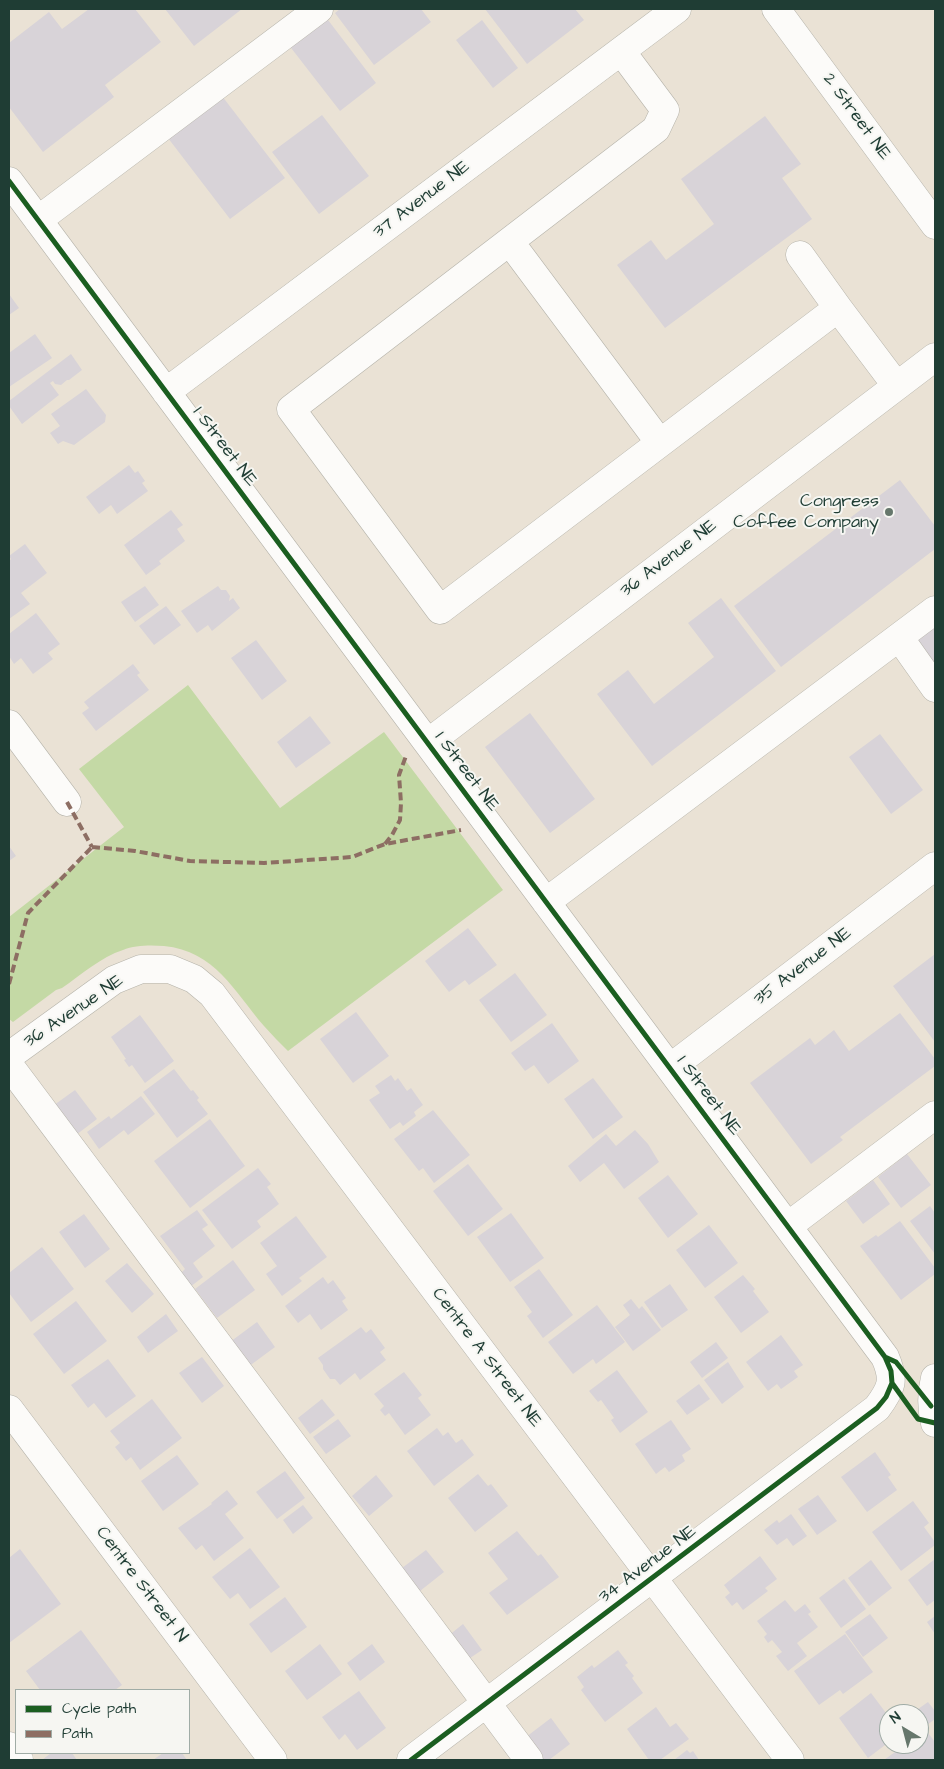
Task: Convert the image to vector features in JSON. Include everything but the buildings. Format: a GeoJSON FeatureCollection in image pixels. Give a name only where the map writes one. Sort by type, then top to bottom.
{"type":"FeatureCollection","features":[{"type":"Feature","properties":{"kind":"street"},"geometry":{"type":"LineString","coordinates":[[38,220],[320,9]]}},
{"type":"Feature","properties":{"kind":"street","name":"37 Avenue NE"},"geometry":{"type":"LineString","coordinates":[[166,392],[677,9]]}},
{"type":"Feature","properties":{"kind":"street","name":"2 Street NE"},"geometry":{"type":"LineString","coordinates":[[776,9],[935,225]]}},
{"type":"Feature","properties":{"kind":"street"},"geometry":{"type":"LineString","coordinates":[[621,51],[665,110],[656,130],[291,408],[440,610],[838,308]]}},
{"type":"Feature","properties":{"kind":"street","name":"1 Street NE"},"geometry":{"type":"LineString","coordinates":[[9,181],[885,1357],[891,1371],[892,1383]]}},
{"type":"Feature","properties":{"kind":"street"},"geometry":{"type":"LineString","coordinates":[[510,242],[660,443]]}},
{"type":"Feature","properties":{"kind":"street"},"geometry":{"type":"LineString","coordinates":[[800,255],[896,385]]}},
{"type":"Feature","properties":{"kind":"street","name":"36 Avenue NE"},"geometry":{"type":"LineString","coordinates":[[428,744],[935,357]]}},
{"type":"Feature","properties":{"kind":"street"},"geometry":{"type":"LineString","coordinates":[[546,902],[935,610]]}},
{"type":"Feature","properties":{"kind":"street"},"geometry":{"type":"LineString","coordinates":[[899,638],[935,688]]}},
{"type":"Feature","properties":{"kind":"street"},"geometry":{"type":"LineString","coordinates":[[9,724],[67,802]]}},
{"type":"Feature","properties":{"kind":"street","name":"35 Avenue NE"},"geometry":{"type":"LineString","coordinates":[[670,1068],[935,866]]}},
{"type":"Feature","properties":{"kind":"street","name":"36 Avenue NE"},"geometry":{"type":"LineString","coordinates":[[9,1056],[114,980],[141,970],[170,969]]}},
{"type":"Feature","properties":{"kind":"street","name":"Centre A Street NE"},"geometry":{"type":"LineString","coordinates":[[170,969],[194,979],[212,994],[790,1760]]}},
{"type":"Feature","properties":{"kind":"street"},"geometry":{"type":"LineString","coordinates":[[9,1066],[529,1760]]}},
{"type":"Feature","properties":{"kind":"street"},"geometry":{"type":"LineString","coordinates":[[788,1226],[935,1114]]}},
{"type":"Feature","properties":{"kind":"street","name":"34 Avenue NE"},"geometry":{"type":"LineString","coordinates":[[411,1760],[877,1408],[886,1397],[892,1383]]}},
{"type":"Feature","properties":{"kind":"street"},"geometry":{"type":"LineString","coordinates":[[934,1384],[931,1406],[935,1423]]}},
{"type":"Feature","properties":{"kind":"street","name":"Centre Street N"},"geometry":{"type":"LineString","coordinates":[[9,1409],[273,1760]]}},
{"type":"Feature","properties":{"kind":"street"},"geometry":{"type":"LineString","coordinates":[[9,1746],[19,1760]]}},
{"type":"Feature","properties":{"kind":"green space"},"geometry":{"type":"Polygon","coordinates":[[[188,685],[280,808],[384,732],[503,890],[288,1051],[264,1026],[233,987],[210,964],[182,949],[164,946],[133,947],[107,957],[62,988],[56,990],[13,1022],[9,1019],[9,917],[124,827],[79,769],[188,685]]]}},
{"type":"Feature","properties":{"kind":"marked path"},"geometry":{"type":"LineString","coordinates":[[385,844],[400,820],[399,775],[406,756]]}},
{"type":"Feature","properties":{"kind":"marked path"},"geometry":{"type":"LineString","coordinates":[[67,802],[92,847]]}},
{"type":"Feature","properties":{"kind":"marked path"},"geometry":{"type":"LineString","coordinates":[[92,847],[135,851],[190,861],[264,863],[352,857],[385,844],[461,830]]}},
{"type":"Feature","properties":{"kind":"marked path"},"geometry":{"type":"LineString","coordinates":[[9,984],[28,913],[92,847]]}},
{"type":"Feature","properties":{"kind":"cycle path"},"geometry":{"type":"LineString","coordinates":[[9,181],[885,1357],[891,1371],[892,1383],[918,1419],[935,1423]]}},
{"type":"Feature","properties":{"kind":"cycle path"},"geometry":{"type":"LineString","coordinates":[[885,1357],[896,1362],[931,1406]]}},
{"type":"Feature","properties":{"kind":"cycle path"},"geometry":{"type":"LineString","coordinates":[[411,1760],[877,1408],[886,1397],[892,1383]]}},
{"type":"Feature","properties":{"kind":"place","name":"Congress Coffee Company"},"geometry":{"type":"Point","coordinates":[889,512]}}]}
